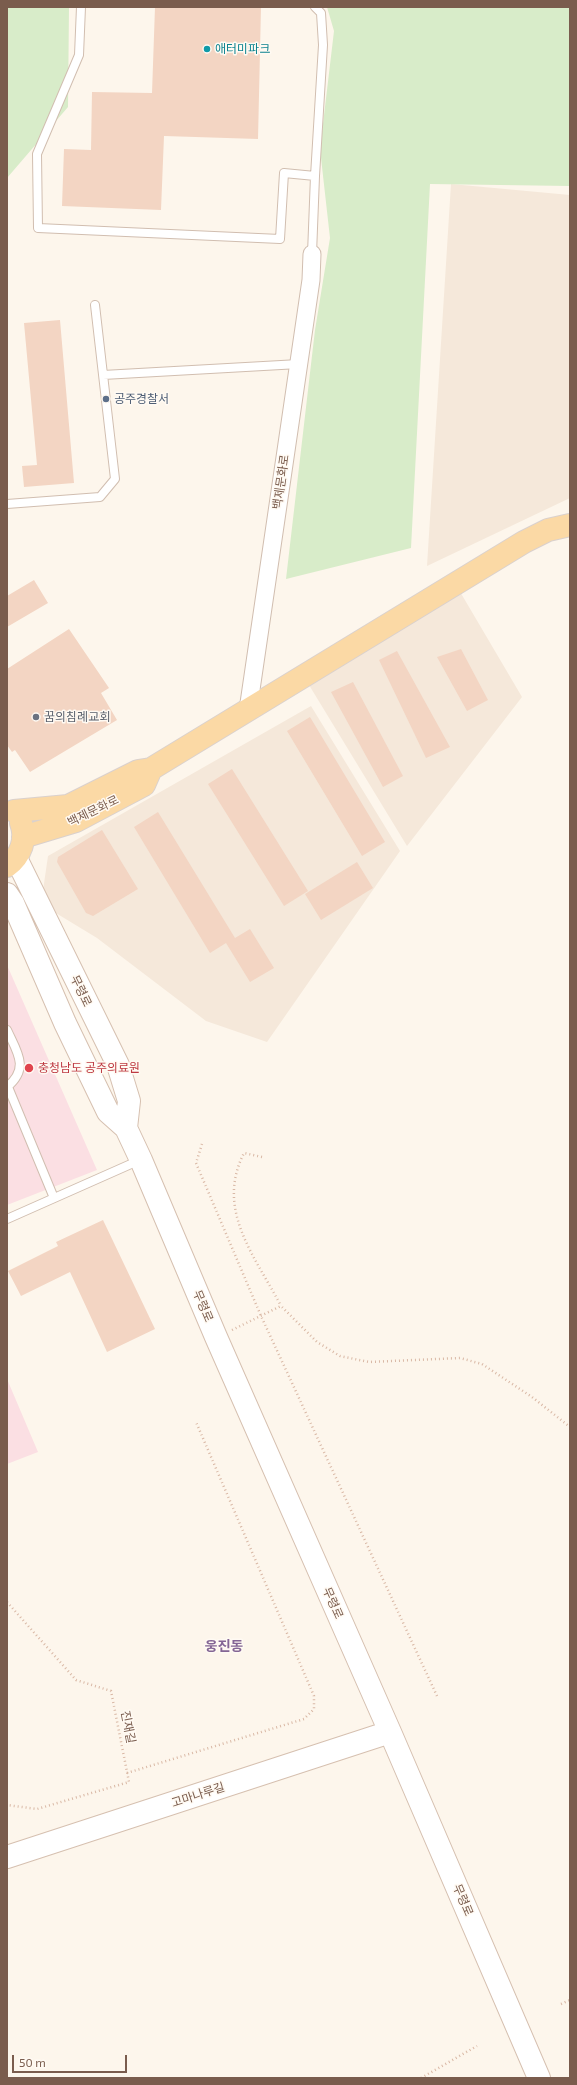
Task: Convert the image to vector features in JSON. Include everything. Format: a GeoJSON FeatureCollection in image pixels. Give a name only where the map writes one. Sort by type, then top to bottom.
{"type":"FeatureCollection","features":[{"type":"Feature","properties":{"kind":"main road","name":"백제문화로"},"geometry":{"type":"LineString","coordinates":[[151,769],[144,785],[76,822],[23,837],[23,828],[11,808],[68,806],[138,771],[151,769],[524,542],[548,530],[570,525]]}},
{"type":"Feature","properties":{"kind":"main road"},"geometry":{"type":"LineString","coordinates":[[11,862],[21,848],[23,837]]}},
{"type":"Feature","properties":{"kind":"main road","name":"무령로"},"geometry":{"type":"LineString","coordinates":[[11,862],[118,1065],[129,1101],[126,1128]]}},
{"type":"Feature","properties":{"kind":"main road","name":"무령로"},"geometry":{"type":"LineString","coordinates":[[7,894],[13,903],[65,1023],[108,1112],[126,1128],[141,1160],[216,1337],[540,2078]]}},
{"type":"Feature","properties":{"kind":"main road","name":"고마나루길"},"geometry":{"type":"LineString","coordinates":[[7,1857],[390,1732]]}},
{"type":"Feature","properties":{"kind":"street","name":"백제문화로"},"geometry":{"type":"LineString","coordinates":[[248,710],[311,280],[312,254]]}},
{"type":"Feature","properties":{"kind":"lane"},"geometry":{"type":"LineString","coordinates":[[81,7],[79,55],[37,154],[38,228],[280,240],[284,173],[314,176]]}},
{"type":"Feature","properties":{"kind":"lane"},"geometry":{"type":"LineString","coordinates":[[312,254],[314,176],[323,44],[321,13],[315,7]]}},
{"type":"Feature","properties":{"kind":"lane"},"geometry":{"type":"LineString","coordinates":[[7,504],[100,497],[115,479],[95,305]]}},
{"type":"Feature","properties":{"kind":"lane"},"geometry":{"type":"LineString","coordinates":[[103,375],[299,364]]}},
{"type":"Feature","properties":{"kind":"lane"},"geometry":{"type":"LineString","coordinates":[[7,1030],[20,1059],[21,1066],[16,1078],[7,1087],[54,1198]]}},
{"type":"Feature","properties":{"kind":"lane"},"geometry":{"type":"LineString","coordinates":[[7,1219],[141,1160]]}},
{"type":"Feature","properties":{"kind":"path"},"geometry":{"type":"LineString","coordinates":[[202,1144],[196,1163],[261,1316],[437,1696]]}},
{"type":"Feature","properties":{"kind":"path"},"geometry":{"type":"LineString","coordinates":[[262,1156],[244,1152],[238,1165],[232,1190],[235,1215],[248,1246],[281,1306],[316,1342],[340,1356],[369,1362],[460,1358],[482,1364],[532,1397],[570,1427]]}},
{"type":"Feature","properties":{"kind":"path"},"geometry":{"type":"LineString","coordinates":[[216,1337],[281,1306]]}},
{"type":"Feature","properties":{"kind":"path"},"geometry":{"type":"LineString","coordinates":[[7,1805],[37,1809],[129,1782],[127,1773],[304,1720],[314,1709],[314,1696],[196,1422]]}},
{"type":"Feature","properties":{"kind":"path","name":"진재길"},"geometry":{"type":"LineString","coordinates":[[7,1602],[76,1680],[111,1692],[127,1773]]}},
{"type":"Feature","properties":{"kind":"path"},"geometry":{"type":"LineString","coordinates":[[561,2004],[570,2000]]}},
{"type":"Feature","properties":{"kind":"path"},"geometry":{"type":"LineString","coordinates":[[421,2078],[477,2046]]}},
{"type":"Feature","properties":{"kind":"shaded area"},"geometry":{"type":"Polygon","coordinates":[[[451,184],[570,195],[570,498],[427,566],[451,184]]]}},
{"type":"Feature","properties":{"kind":"shaded area"},"geometry":{"type":"Polygon","coordinates":[[[459,590],[522,697],[407,846],[309,685],[459,590]]]}},
{"type":"Feature","properties":{"kind":"shaded area"},"geometry":{"type":"Polygon","coordinates":[[[311,706],[400,851],[267,1042],[206,1021],[97,938],[41,904],[48,856],[311,706]]]}},
{"type":"Feature","properties":{"kind":"shaded area","name":"충청남도 공주의료원"},"geometry":{"type":"Polygon","coordinates":[[[7,965],[97,1170],[7,1205],[7,965]]]}},
{"type":"Feature","properties":{"kind":"shaded area"},"geometry":{"type":"Polygon","coordinates":[[[7,1379],[38,1452],[7,1464],[7,1379]]]}},
{"type":"Feature","properties":{"kind":"green space"},"geometry":{"type":"Polygon","coordinates":[[[7,7],[69,7],[68,107],[7,178],[7,7]]]}},
{"type":"Feature","properties":{"kind":"green space"},"geometry":{"type":"Polygon","coordinates":[[[327,7],[570,7],[570,186],[430,184],[411,548],[286,579],[315,330],[330,238],[320,149],[334,31],[327,7]]]}},
{"type":"Feature","properties":{"kind":"building","name":"애터미파크"},"geometry":{"type":"Polygon","coordinates":[[[155,7],[261,7],[258,139],[164,136],[161,210],[62,206],[64,149],[91,150],[92,92],[152,93],[155,7]]]}},
{"type":"Feature","properties":{"kind":"building"},"geometry":{"type":"Polygon","coordinates":[[[60,320],[74,483],[24,487],[22,466],[37,465],[24,323],[60,320]]]}},
{"type":"Feature","properties":{"kind":"building"},"geometry":{"type":"Polygon","coordinates":[[[34,580],[48,603],[7,627],[7,596],[34,580]]]}},
{"type":"Feature","properties":{"kind":"building","name":"꿈의침례교회"},"geometry":{"type":"Polygon","coordinates":[[[69,629],[109,688],[101,693],[117,720],[30,772],[15,750],[12,752],[7,745],[7,669],[69,629]]]}},
{"type":"Feature","properties":{"kind":"building"},"geometry":{"type":"Polygon","coordinates":[[[461,649],[488,700],[467,711],[437,657],[461,649]]]}},
{"type":"Feature","properties":{"kind":"building"},"geometry":{"type":"Polygon","coordinates":[[[397,651],[450,747],[426,758],[379,660],[397,651]]]}},
{"type":"Feature","properties":{"kind":"building"},"geometry":{"type":"Polygon","coordinates":[[[353,682],[403,776],[383,787],[331,692],[353,682]]]}},
{"type":"Feature","properties":{"kind":"building"},"geometry":{"type":"Polygon","coordinates":[[[310,717],[385,842],[362,856],[287,731],[310,717]]]}},
{"type":"Feature","properties":{"kind":"building"},"geometry":{"type":"Polygon","coordinates":[[[232,769],[308,891],[284,906],[208,784],[232,769]]]}},
{"type":"Feature","properties":{"kind":"building"},"geometry":{"type":"Polygon","coordinates":[[[158,812],[235,938],[250,929],[274,968],[250,982],[226,943],[210,953],[134,827],[158,812]]]}},
{"type":"Feature","properties":{"kind":"building"},"geometry":{"type":"Polygon","coordinates":[[[102,830],[138,889],[93,916],[86,913],[57,862],[58,857],[102,830]]]}},
{"type":"Feature","properties":{"kind":"building"},"geometry":{"type":"Polygon","coordinates":[[[357,862],[373,888],[321,920],[305,894],[357,862]]]}},
{"type":"Feature","properties":{"kind":"building"},"geometry":{"type":"Polygon","coordinates":[[[103,1220],[155,1329],[107,1352],[70,1272],[21,1296],[8,1271],[58,1246],[56,1242],[103,1220]]]}},
{"type":"Feature","properties":{"kind":"place","name":"애터미파크"},"geometry":{"type":"Point","coordinates":[207,49]}},
{"type":"Feature","properties":{"kind":"place","name":"공주경찰서"},"geometry":{"type":"Point","coordinates":[106,399]}},
{"type":"Feature","properties":{"kind":"place","name":"꿈의침례교회"},"geometry":{"type":"Point","coordinates":[36,717]}},
{"type":"Feature","properties":{"kind":"place","name":"충청남도 공주의료원"},"geometry":{"type":"Point","coordinates":[29,1068]}},
{"type":"Feature","properties":{"kind":"district","name":"웅진동"},"geometry":{"type":"Point","coordinates":[224,1646]}}]}
